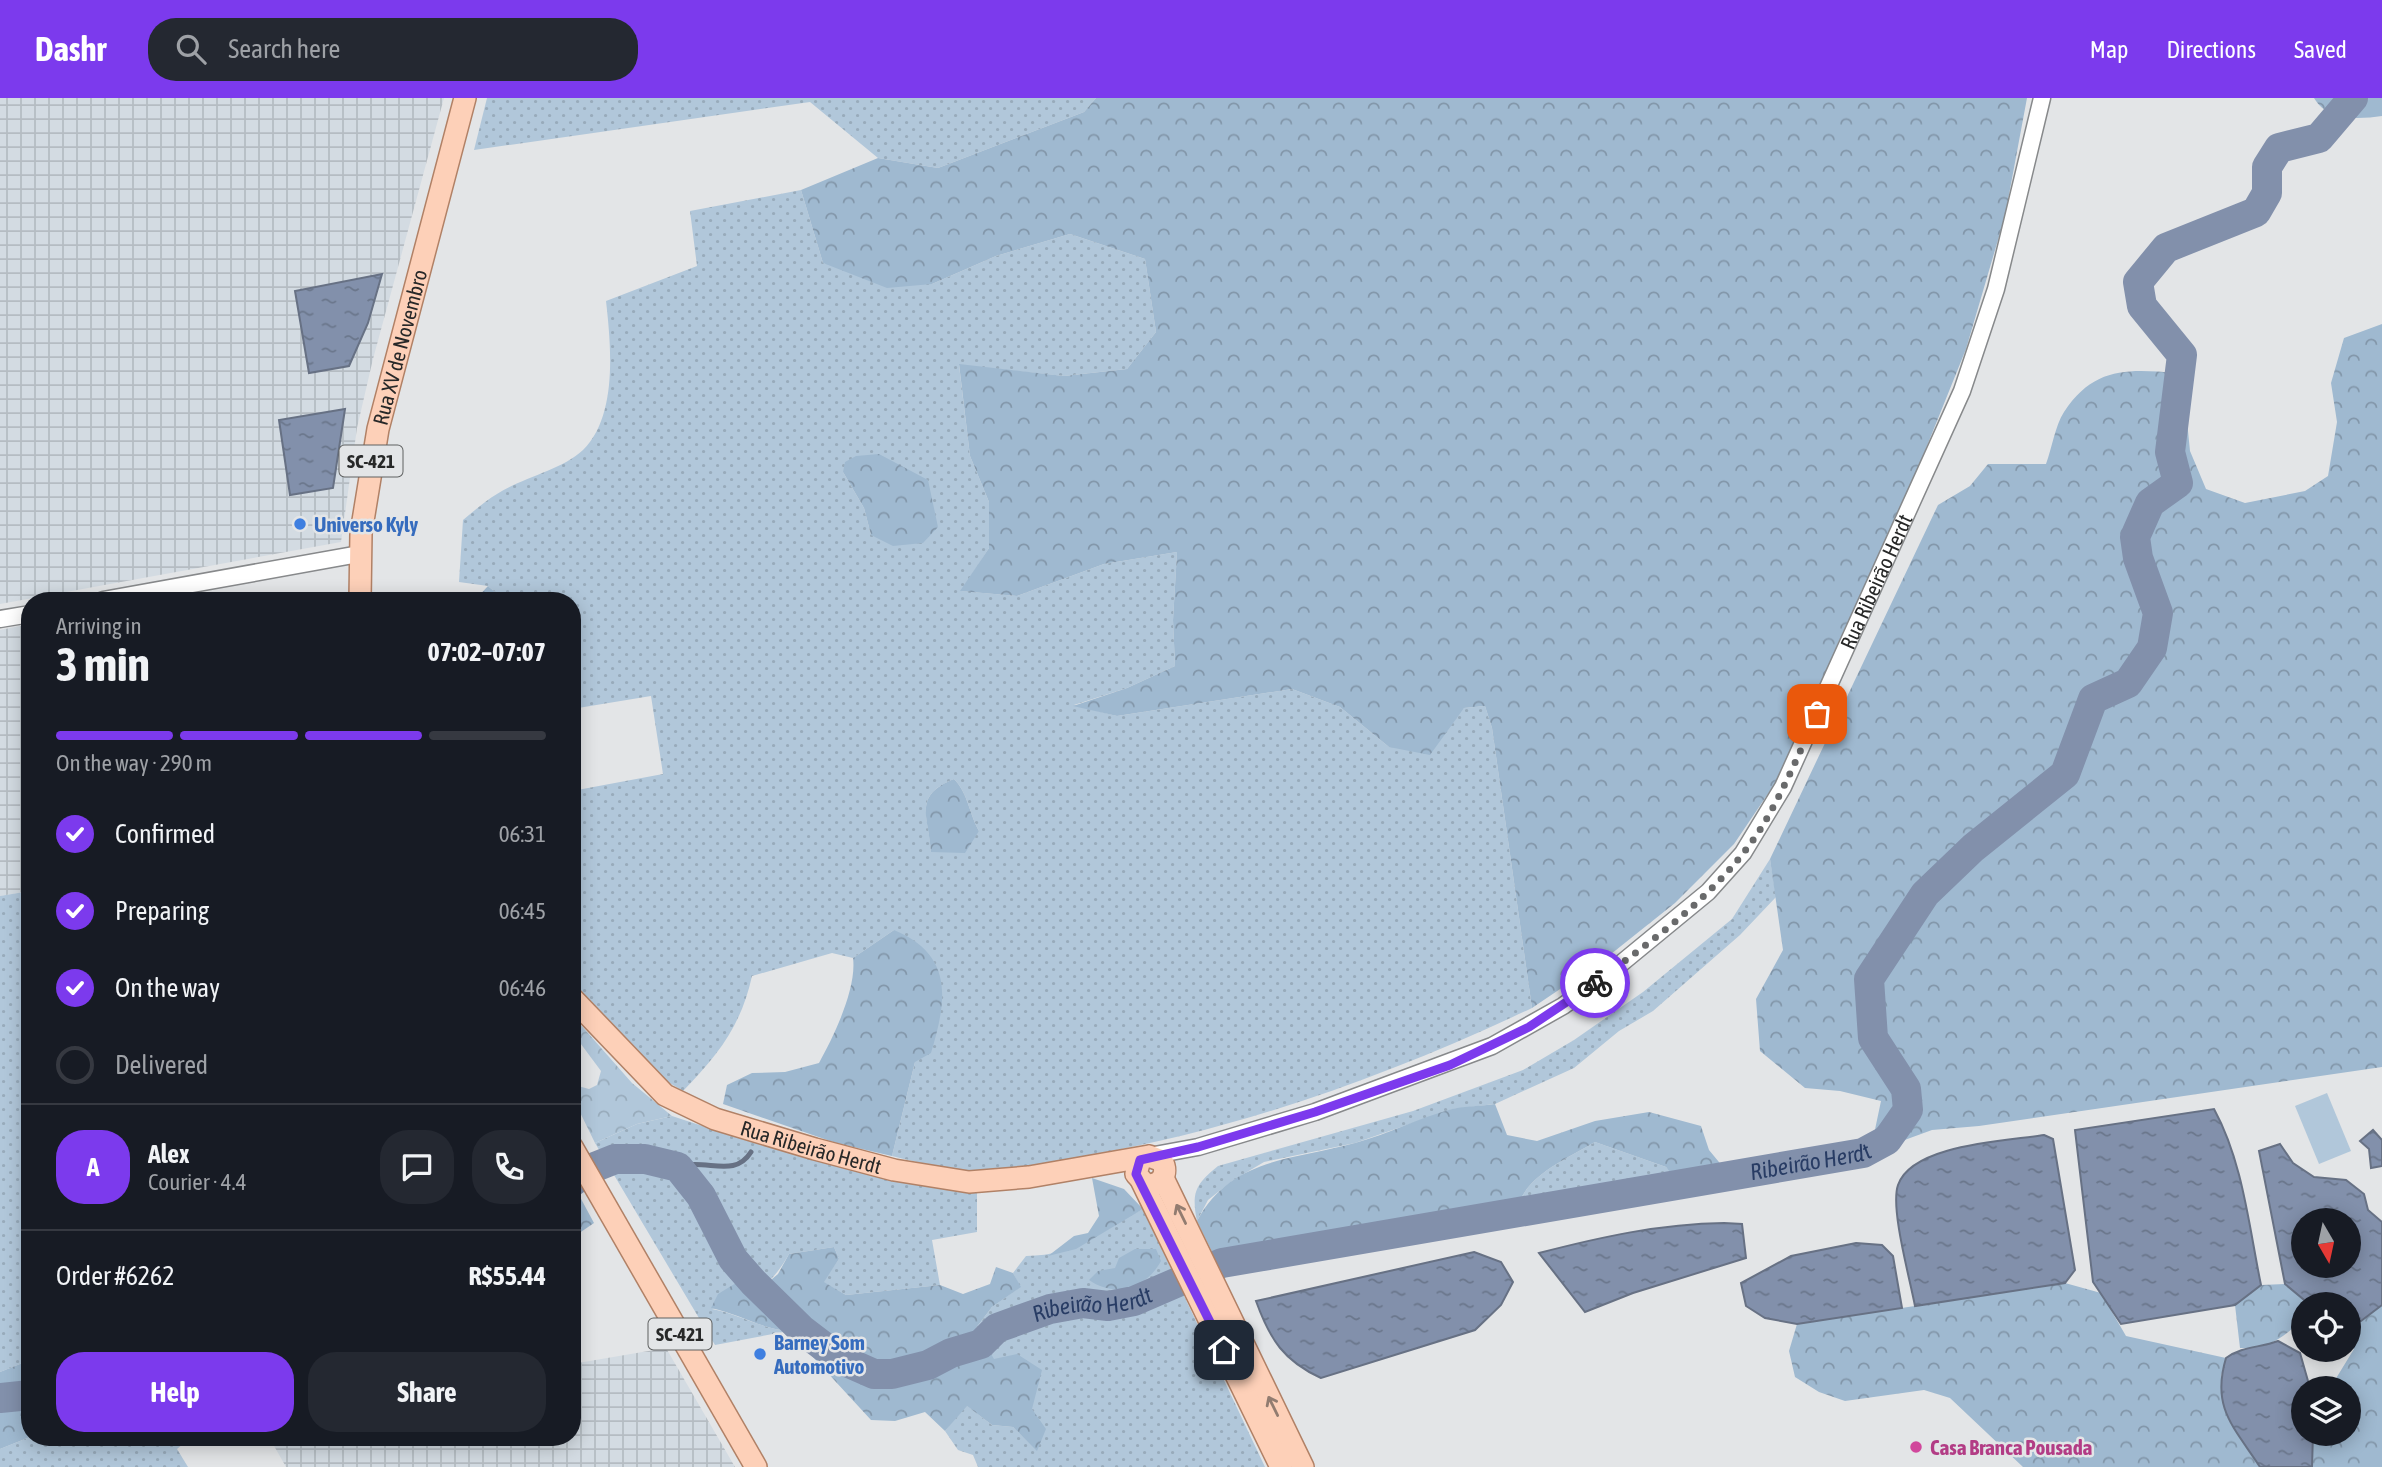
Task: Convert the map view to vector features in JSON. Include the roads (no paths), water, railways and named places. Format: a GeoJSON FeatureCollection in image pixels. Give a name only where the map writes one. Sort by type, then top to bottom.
{"type":"FeatureCollection","features":[{"type":"Feature","properties":{"kind":"main road","name":"Rua XV de Novembro"},"geometry":{"type":"LineString","coordinates":[[360,592],[359,554],[377,429],[465,98]]}},
{"type":"Feature","properties":{"kind":"main road","name":"Rua Ribeirão Herdt"},"geometry":{"type":"LineString","coordinates":[[581,1007],[665,1095],[695,1111],[752,1132],[934,1178],[999,1181],[1096,1167],[1149,1156]]}},
{"type":"Feature","properties":{"kind":"main road"},"geometry":{"type":"LineString","coordinates":[[1189,1255],[1140,1181],[1137,1165],[1149,1156],[1162,1161],[1164,1176],[1189,1255],[1281,1467]]}},
{"type":"Feature","properties":{"kind":"main road","name":"SC-421"},"geometry":{"type":"LineString","coordinates":[[581,1162],[756,1467]]}},
{"type":"Feature","properties":{"kind":"main road","name":"Rua Ribeirão Herdt"},"geometry":{"type":"LineString","coordinates":[[1096,1167],[1122,1171],[1140,1181]]}},
{"type":"Feature","properties":{"kind":"main road"},"geometry":{"type":"LineString","coordinates":[[1140,1181],[1156,1185],[1164,1176]]}},
{"type":"Feature","properties":{"kind":"main road"},"geometry":{"type":"LineString","coordinates":[[1204,1287],[1303,1467]]}},
{"type":"Feature","properties":{"kind":"street","name":"Rua Ribeirão Herdt"},"geometry":{"type":"LineString","coordinates":[[1149,1156],[1198,1147],[1382,1090],[1450,1065],[1529,1027],[1563,1006],[1669,926],[1708,892],[1743,853],[1783,787],[1962,391],[1996,289],[2042,98]]}},
{"type":"Feature","properties":{"kind":"street"},"geometry":{"type":"LineString","coordinates":[[148,592],[359,554]]}},
{"type":"Feature","properties":{"kind":"street"},"geometry":{"type":"LineString","coordinates":[[0,619],[21,616]]}},
{"type":"Feature","properties":{"kind":"street","name":"Rua Ribeirão Herdt"},"geometry":{"type":"LineString","coordinates":[[1164,1176],[1180,1158],[1198,1147]]}},
{"type":"Feature","properties":{"kind":"water"},"geometry":{"type":"Polygon","coordinates":[[[382,274],[368,323],[349,366],[309,373],[295,291],[382,274]]]}},
{"type":"Feature","properties":{"kind":"water"},"geometry":{"type":"Polygon","coordinates":[[[345,409],[333,488],[290,495],[279,420],[345,409]]]}},
{"type":"Feature","properties":{"kind":"water"},"geometry":{"type":"Polygon","coordinates":[[[2214,1109],[2224,1129],[2238,1173],[2261,1285],[2235,1305],[2121,1324],[2093,1282],[2075,1130],[2214,1109]]]}},
{"type":"Feature","properties":{"kind":"water"},"geometry":{"type":"Polygon","coordinates":[[[2373,1130],[2382,1140],[2382,1166],[2371,1168],[2369,1149],[2360,1141],[2373,1130]]]}},
{"type":"Feature","properties":{"kind":"water"},"geometry":{"type":"Polygon","coordinates":[[[2044,1135],[2053,1139],[2075,1270],[2065,1283],[1915,1306],[1902,1244],[1896,1196],[1898,1185],[1907,1171],[1922,1161],[1962,1147],[2044,1135]]]}},
{"type":"Feature","properties":{"kind":"water"},"geometry":{"type":"Polygon","coordinates":[[[2280,1144],[2293,1163],[2314,1177],[2346,1180],[2364,1194],[2368,1210],[2382,1222],[2382,1305],[2361,1321],[2361,1292],[2295,1292],[2285,1284],[2259,1151],[2280,1144]]]}},
{"type":"Feature","properties":{"kind":"water"},"geometry":{"type":"Polygon","coordinates":[[[1724,1223],[1742,1224],[1746,1258],[1633,1293],[1585,1312],[1539,1253],[1630,1232],[1724,1223]]]}},
{"type":"Feature","properties":{"kind":"water"},"geometry":{"type":"Polygon","coordinates":[[[1856,1243],[1882,1245],[1893,1256],[1902,1308],[1797,1324],[1765,1318],[1746,1306],[1741,1283],[1791,1256],[1856,1243]]]}},
{"type":"Feature","properties":{"kind":"water"},"geometry":{"type":"Polygon","coordinates":[[[1474,1252],[1501,1262],[1513,1282],[1501,1305],[1475,1330],[1321,1378],[1297,1364],[1280,1348],[1256,1301],[1474,1252]]]}},
{"type":"Feature","properties":{"kind":"water"},"geometry":{"type":"Polygon","coordinates":[[[2278,1341],[2291,1348],[2291,1362],[2303,1362],[2307,1376],[2291,1376],[2291,1446],[2313,1446],[2312,1467],[2260,1467],[2234,1428],[2223,1404],[2221,1391],[2226,1358],[2238,1351],[2278,1341]]]}},
{"type":"Feature","properties":{"kind":"waterway","name":"Ribeirão Herdt"},"geometry":{"type":"LineString","coordinates":[[581,1176],[615,1159],[645,1159],[678,1167],[701,1196],[733,1259],[802,1330],[840,1359],[874,1374],[892,1374],[928,1365],[951,1353],[981,1344],[997,1328],[1050,1309],[1083,1303],[1108,1306],[1134,1301],[1222,1263],[1863,1153],[1887,1140],[1908,1110],[1906,1089],[1873,1038],[1869,979],[1925,894],[1973,848],[2065,774],[2093,699],[2128,683],[2152,648],[2158,613],[2138,558],[2135,537],[2150,503],[2178,483],[2170,452],[2182,355],[2142,306],[2138,282],[2166,248],[2256,212],[2267,193],[2267,167],[2279,148],[2319,138],[2353,98]]}},
{"type":"Feature","properties":{"kind":"waterway"},"geometry":{"type":"LineString","coordinates":[[678,1167],[728,1166],[744,1160],[751,1152]]}},
{"type":"Feature","properties":{"kind":"waterway","name":"Ribeirão Herdt"},"geometry":{"type":"LineString","coordinates":[[0,1398],[21,1396]]}},
{"type":"Feature","properties":{"kind":"place","name":"Universo Kyly"},"geometry":{"type":"Point","coordinates":[300,524]}},
{"type":"Feature","properties":{"kind":"place","name":"Barney Som Automotivo"},"geometry":{"type":"Point","coordinates":[760,1354]}},
{"type":"Feature","properties":{"kind":"place","name":"Casa Branca Pousada"},"geometry":{"type":"Point","coordinates":[1916,1447]}}]}
